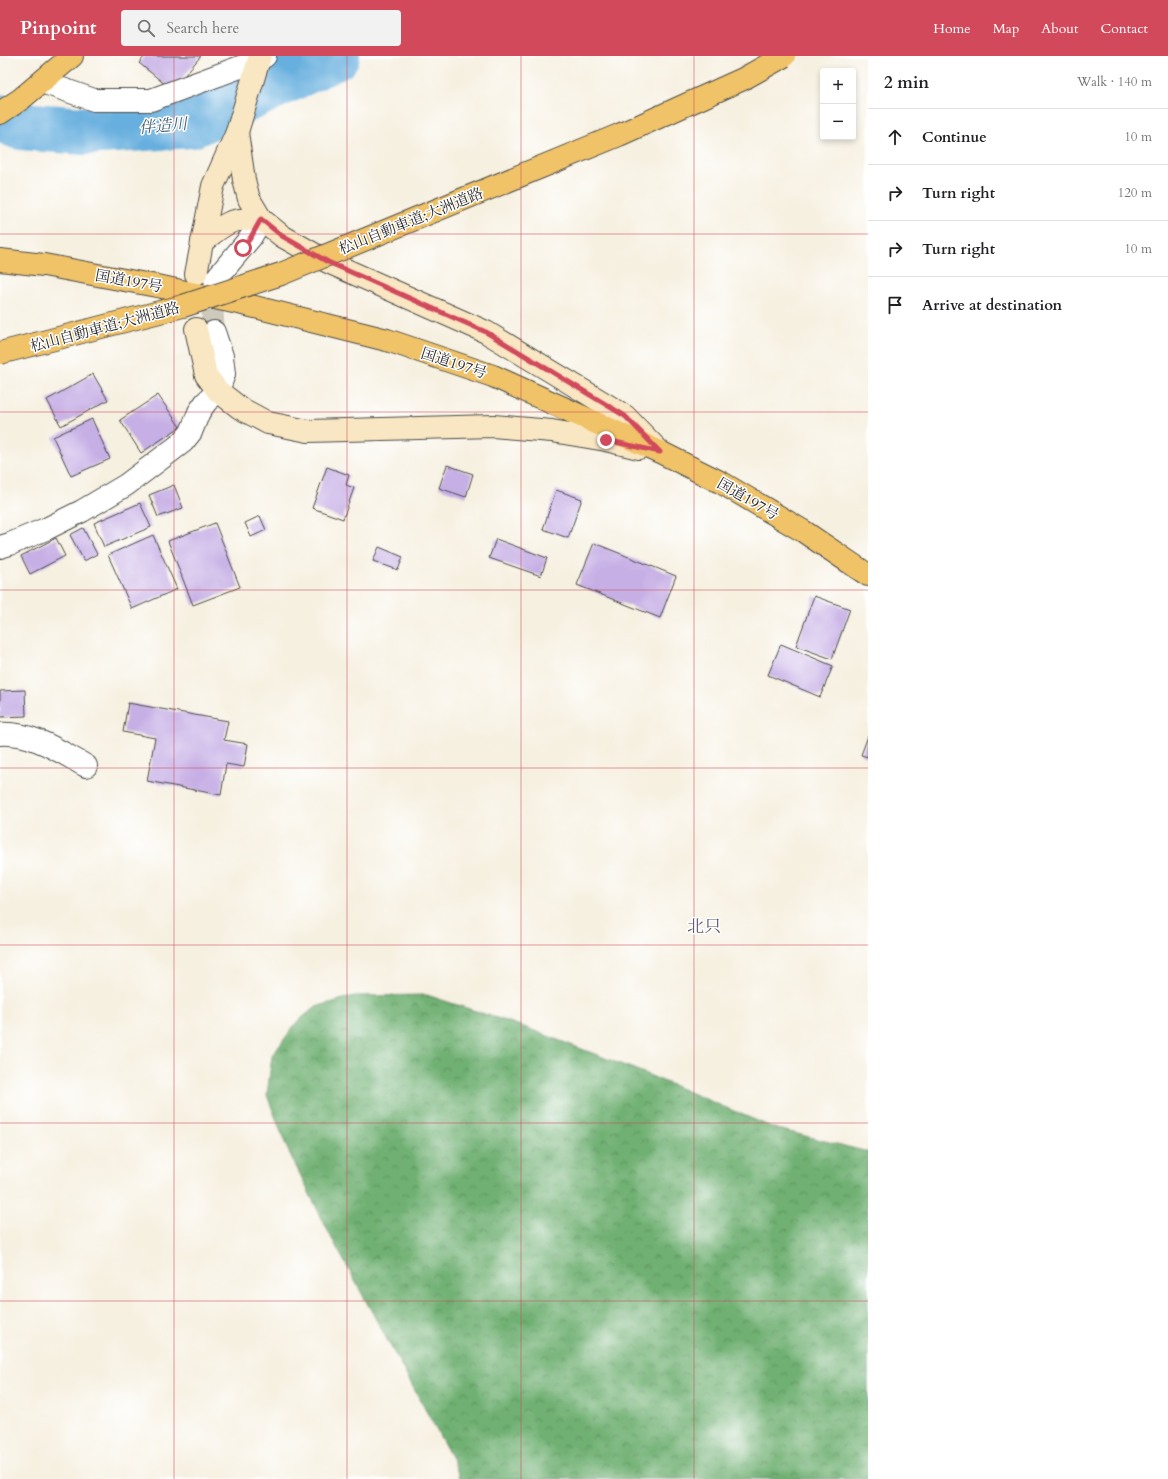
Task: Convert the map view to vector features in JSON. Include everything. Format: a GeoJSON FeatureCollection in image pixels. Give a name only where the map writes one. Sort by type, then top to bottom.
{"type":"FeatureCollection","features":[{"type":"Feature","properties":{"kind":"highway"},"geometry":{"type":"LineString","coordinates":[[0,112],[21,99],[72,56]]}},
{"type":"Feature","properties":{"kind":"highway","name":"松山自動車道;大洲道路"},"geometry":{"type":"LineString","coordinates":[[0,353],[183,306],[281,274],[619,135],[744,79],[784,56]]}},
{"type":"Feature","properties":{"kind":"highway","name":"国道197号"},"geometry":{"type":"LineString","coordinates":[[0,260],[44,265],[170,288],[243,304],[387,340],[493,376],[660,452],[722,483],[797,527],[868,575]]}},
{"type":"Feature","properties":{"kind":"street"},"geometry":{"type":"LineString","coordinates":[[42,82],[94,100],[151,100],[260,61]]}},
{"type":"Feature","properties":{"kind":"street"},"geometry":{"type":"LineString","coordinates":[[260,61],[237,132],[231,163],[213,186],[202,242],[206,277],[251,237],[261,219]]}},
{"type":"Feature","properties":{"kind":"street"},"geometry":{"type":"LineString","coordinates":[[231,163],[244,180],[249,199],[261,219],[282,236],[328,262],[486,332],[625,416],[660,452]]}},
{"type":"Feature","properties":{"kind":"street"},"geometry":{"type":"LineString","coordinates":[[202,242],[225,224],[234,220],[243,218],[261,219]]}},
{"type":"Feature","properties":{"kind":"street"},"geometry":{"type":"LineString","coordinates":[[205,330],[206,375],[218,391],[240,408],[268,423],[308,431],[493,426],[559,432],[606,440],[660,452]]}},
{"type":"Feature","properties":{"kind":"street"},"geometry":{"type":"LineString","coordinates":[[0,547],[48,528],[82,511],[126,485],[147,470],[183,442],[191,432],[199,412],[206,402],[218,391]]}},
{"type":"Feature","properties":{"kind":"street"},"geometry":{"type":"LineString","coordinates":[[0,734],[21,735],[34,738],[86,766]]}},
{"type":"Feature","properties":{"kind":"green space"},"geometry":{"type":"Polygon","coordinates":[[[427,995],[527,1028],[644,1073],[774,1128],[868,1152],[868,1479],[460,1479],[454,1462],[331,1237],[287,1148],[267,1095],[272,1056],[296,1023],[315,1007],[354,996],[427,995]]]}},
{"type":"Feature","properties":{"kind":"building"},"geometry":{"type":"Polygon","coordinates":[[[145,56],[201,56],[172,90],[139,63],[145,56]]]}},
{"type":"Feature","properties":{"kind":"building"},"geometry":{"type":"Polygon","coordinates":[[[93,374],[108,400],[61,426],[47,400],[93,374]]]}},
{"type":"Feature","properties":{"kind":"building"},"geometry":{"type":"Polygon","coordinates":[[[158,395],[180,427],[141,453],[120,420],[158,395]]]}},
{"type":"Feature","properties":{"kind":"building"},"geometry":{"type":"Polygon","coordinates":[[[92,419],[110,459],[71,476],[53,437],[92,419]]]}},
{"type":"Feature","properties":{"kind":"building"},"geometry":{"type":"Polygon","coordinates":[[[447,465],[473,474],[466,497],[439,488],[447,465]]]}},
{"type":"Feature","properties":{"kind":"building"},"geometry":{"type":"Polygon","coordinates":[[[327,467],[349,475],[346,485],[354,488],[343,519],[312,508],[327,467]]]}},
{"type":"Feature","properties":{"kind":"building"},"geometry":{"type":"Polygon","coordinates":[[[174,485],[183,508],[158,517],[149,495],[174,485]]]}},
{"type":"Feature","properties":{"kind":"building"},"geometry":{"type":"Polygon","coordinates":[[[556,490],[582,499],[568,538],[543,529],[556,490]]]}},
{"type":"Feature","properties":{"kind":"building"},"geometry":{"type":"Polygon","coordinates":[[[140,503],[151,527],[104,547],[94,523],[140,503]]]}},
{"type":"Feature","properties":{"kind":"building"},"geometry":{"type":"Polygon","coordinates":[[[260,516],[266,530],[251,537],[245,523],[260,516]]]}},
{"type":"Feature","properties":{"kind":"building"},"geometry":{"type":"Polygon","coordinates":[[[215,523],[240,587],[193,605],[168,541],[215,523]]]}},
{"type":"Feature","properties":{"kind":"building"},"geometry":{"type":"Polygon","coordinates":[[[83,528],[97,554],[84,561],[70,535],[83,528]]]}},
{"type":"Feature","properties":{"kind":"building"},"geometry":{"type":"Polygon","coordinates":[[[153,535],[177,589],[132,609],[108,555],[153,535]]]}},
{"type":"Feature","properties":{"kind":"building"},"geometry":{"type":"Polygon","coordinates":[[[56,538],[65,556],[30,574],[21,556],[56,538]]]}},
{"type":"Feature","properties":{"kind":"building"},"geometry":{"type":"Polygon","coordinates":[[[496,539],[547,558],[541,576],[489,558],[496,539]]]}},
{"type":"Feature","properties":{"kind":"building"},"geometry":{"type":"Polygon","coordinates":[[[594,543],[676,576],[660,618],[577,585],[594,543]]]}},
{"type":"Feature","properties":{"kind":"building"},"geometry":{"type":"Polygon","coordinates":[[[379,547],[403,557],[398,570],[373,561],[379,547]]]}},
{"type":"Feature","properties":{"kind":"building"},"geometry":{"type":"Polygon","coordinates":[[[814,596],[850,609],[832,659],[796,646],[814,596]]]}},
{"type":"Feature","properties":{"kind":"building"},"geometry":{"type":"Polygon","coordinates":[[[781,644],[833,666],[820,697],[768,675],[781,644]]]}},
{"type":"Feature","properties":{"kind":"building"},"geometry":{"type":"Polygon","coordinates":[[[25,690],[26,716],[0,717],[0,691],[25,690]]]}},
{"type":"Feature","properties":{"kind":"building"},"geometry":{"type":"Polygon","coordinates":[[[128,703],[228,721],[224,740],[248,744],[244,767],[226,764],[221,795],[147,781],[155,738],[123,732],[128,703]]]}},
{"type":"Feature","properties":{"kind":"building"},"geometry":{"type":"Polygon","coordinates":[[[868,736],[868,757],[861,755],[868,736]]]}},
{"type":"Feature","properties":{"kind":"waterway","name":"伴造川"},"geometry":{"type":"LineString","coordinates":[[0,118],[20,126],[84,131],[192,124],[336,56]]}},
{"type":"Feature","properties":{"kind":"tunnel"},"geometry":{"type":"LineString","coordinates":[[214,332],[212,306],[215,280]]}},
{"type":"Feature","properties":{"kind":"district","name":"北只"},"geometry":{"type":"Point","coordinates":[704,926]}},
{"type":"Feature","properties":{"kind":"route"},"geometry":{"type":"LineString","coordinates":[[243,248],[261,219],[282,236],[328,262],[486,332],[625,416],[660,452],[606,440]]}}]}
